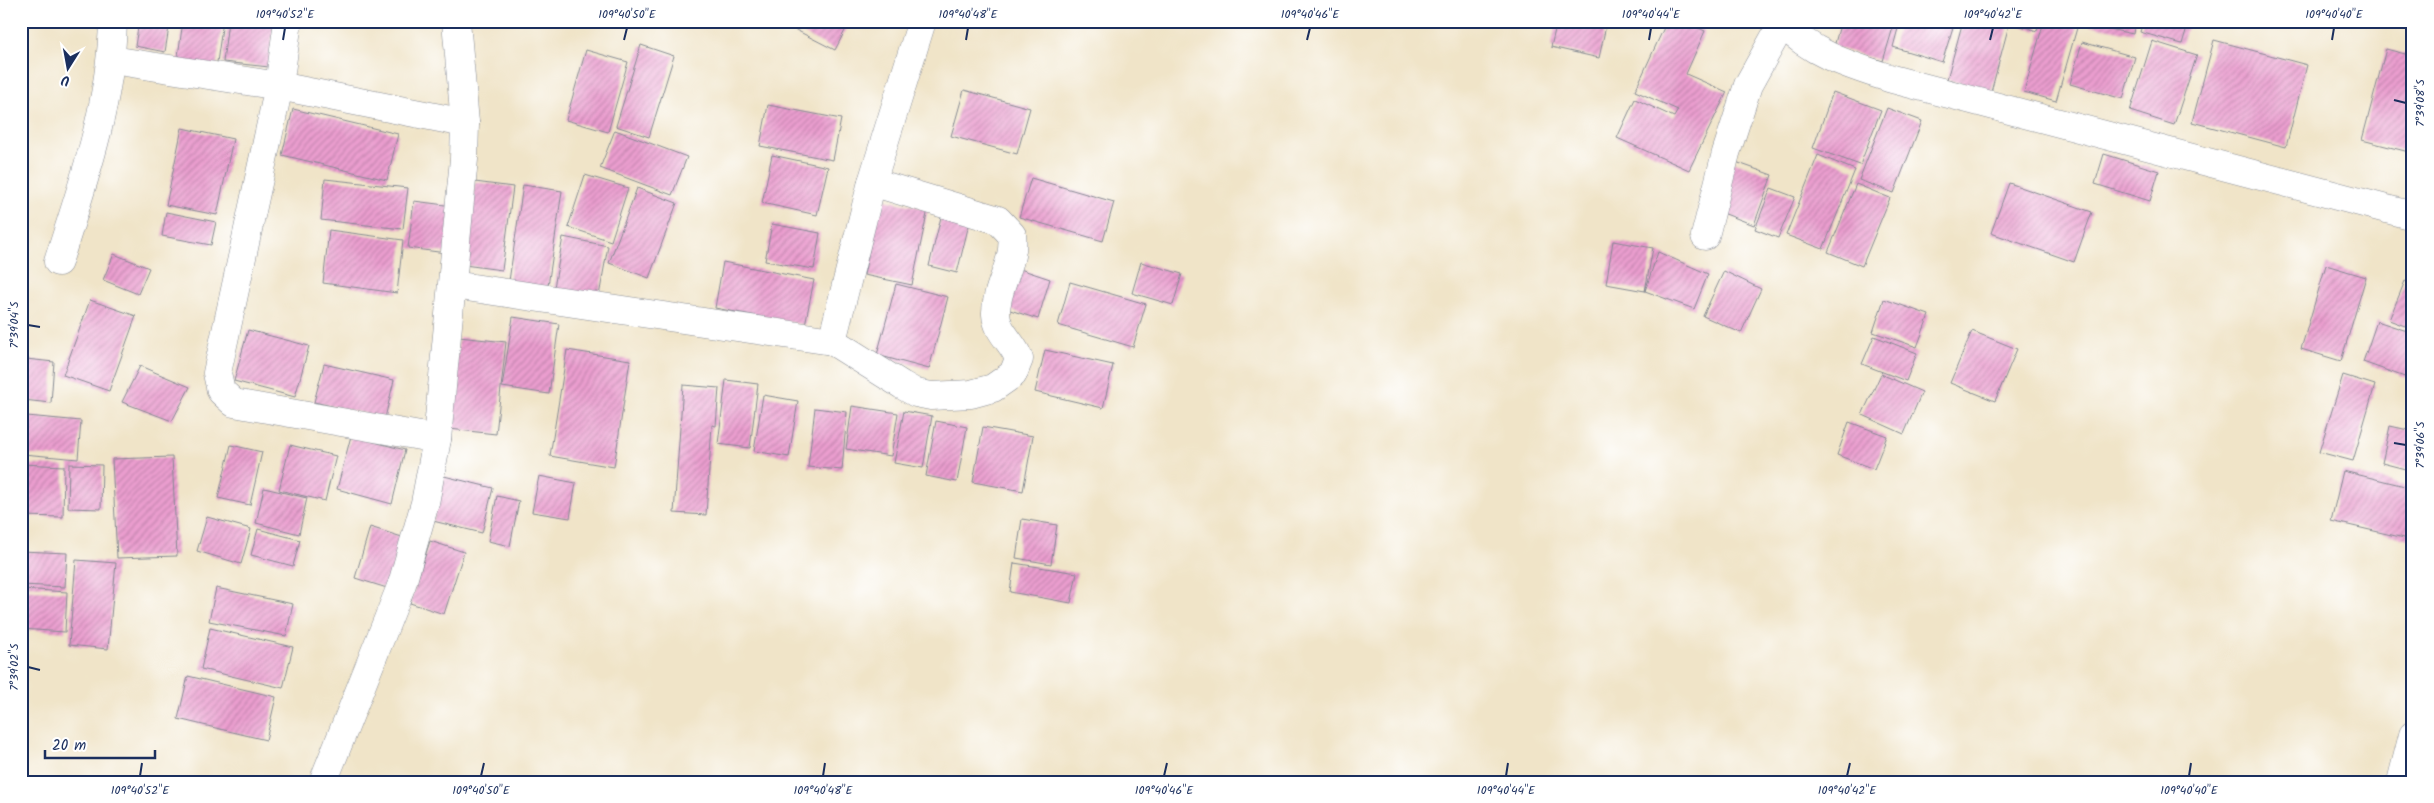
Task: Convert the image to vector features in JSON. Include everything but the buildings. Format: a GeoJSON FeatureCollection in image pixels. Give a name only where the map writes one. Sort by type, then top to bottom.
{"type":"FeatureCollection","features":[{"type":"Feature","properties":{"kind":"street"},"geometry":{"type":"LineString","coordinates":[[58,262],[90,164],[112,60],[113,21]]}},
{"type":"Feature","properties":{"kind":"street"},"geometry":{"type":"LineString","coordinates":[[288,21],[280,86],[217,374],[221,391],[234,403],[437,439]]}},
{"type":"Feature","properties":{"kind":"street"},"geometry":{"type":"LineString","coordinates":[[323,782],[402,584],[425,503],[437,439],[454,284],[464,159],[465,124],[456,21]]}},
{"type":"Feature","properties":{"kind":"street"},"geometry":{"type":"LineString","coordinates":[[832,342],[872,182],[922,21]]}},
{"type":"Feature","properties":{"kind":"street"},"geometry":{"type":"LineString","coordinates":[[1705,236],[1726,153],[1748,85],[1781,23],[1807,45],[1829,57],[1901,82],[2413,216]]}},
{"type":"Feature","properties":{"kind":"street"},"geometry":{"type":"LineString","coordinates":[[112,60],[280,86],[465,124]]}},
{"type":"Feature","properties":{"kind":"street"},"geometry":{"type":"LineString","coordinates":[[454,284],[832,342],[916,393],[931,396],[971,394],[993,388],[1009,378],[1018,364],[1017,354],[1004,335],[996,315],[1012,254],[1012,235],[998,220],[872,182]]}},
{"type":"Feature","properties":{"kind":"street"},"geometry":{"type":"LineString","coordinates":[[2401,782],[2413,735]]}}]}
